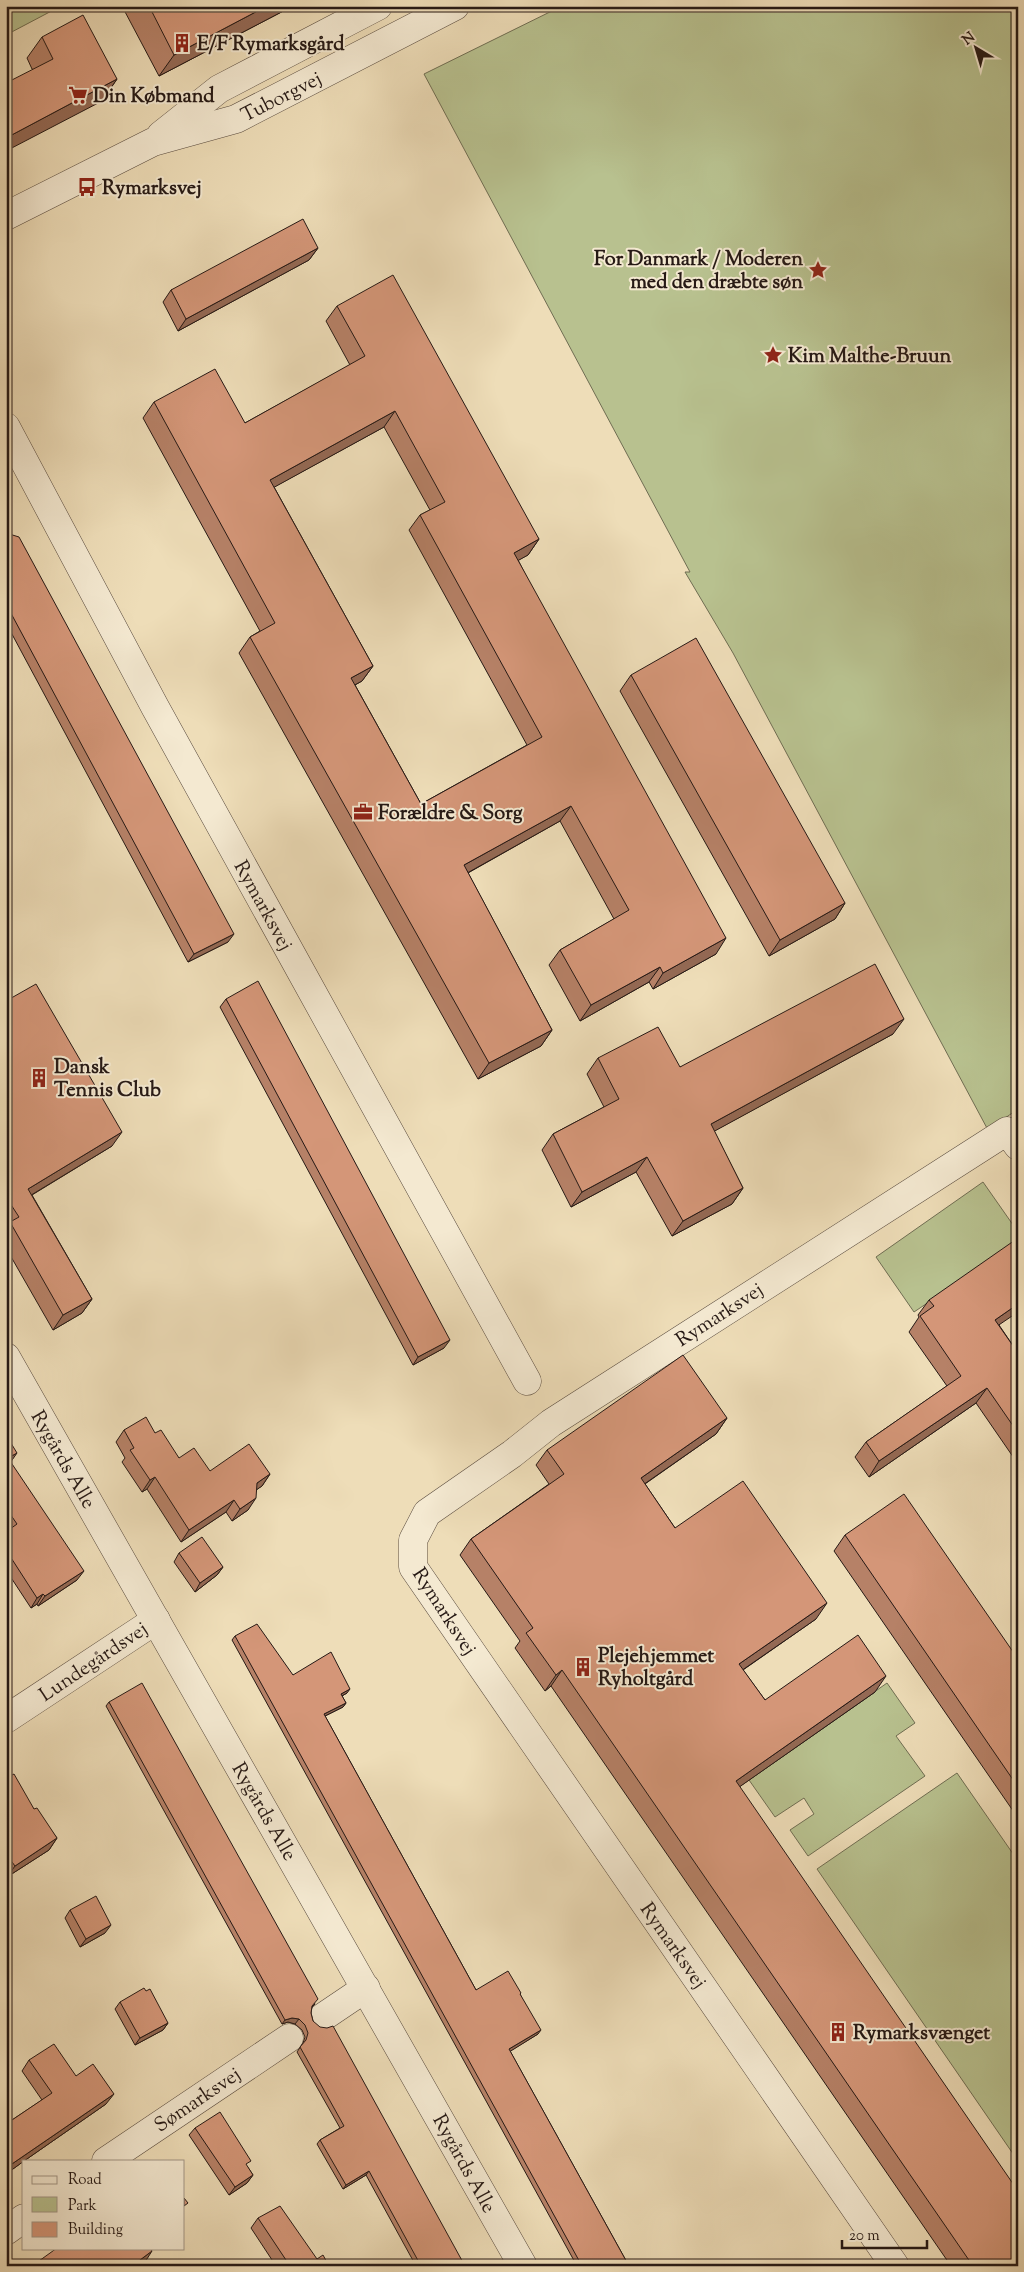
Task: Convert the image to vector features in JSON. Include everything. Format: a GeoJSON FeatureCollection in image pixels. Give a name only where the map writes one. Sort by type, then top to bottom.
{"type":"FeatureCollection","features":[{"type":"Feature","properties":{"kind":"street","name":"Tuborgvej"},"geometry":{"type":"LineString","coordinates":[[153,142],[219,89],[378,6]]}},
{"type":"Feature","properties":{"kind":"street","name":"Tuborgvej"},"geometry":{"type":"LineString","coordinates":[[6,216],[153,142],[236,119],[455,6]]}},
{"type":"Feature","properties":{"kind":"street","name":"Rymarksvej"},"geometry":{"type":"LineString","coordinates":[[6,427],[160,716],[527,1381]]}},
{"type":"Feature","properties":{"kind":"street","name":"Rymarksvej"},"geometry":{"type":"LineString","coordinates":[[895,2266],[413,1567],[413,1540],[428,1512],[512,1454],[551,1423],[1007,1131],[1018,1146]]}},
{"type":"Feature","properties":{"kind":"street","name":"Rygårds Alle"},"geometry":{"type":"LineString","coordinates":[[6,1357],[523,2266]]}},
{"type":"Feature","properties":{"kind":"street","name":"Lundegårdsvej"},"geometry":{"type":"LineString","coordinates":[[6,1720],[156,1620]]}},
{"type":"Feature","properties":{"kind":"street"},"geometry":{"type":"LineString","coordinates":[[323,2017],[366,1988]]}},
{"type":"Feature","properties":{"kind":"street","name":"Sømarksvej"},"geometry":{"type":"LineString","coordinates":[[107,2160],[289,2038]]}},
{"type":"Feature","properties":{"kind":"street"},"geometry":{"type":"LineString","coordinates":[[6,2230],[22,2219]]}},
{"type":"Feature","properties":{"kind":"green space"},"geometry":{"type":"Polygon","coordinates":[[[6,6],[61,6],[6,35],[6,6]]]}},
{"type":"Feature","properties":{"kind":"green space"},"geometry":{"type":"Polygon","coordinates":[[[562,6],[1018,6],[1018,1109],[988,1130],[733,653],[685,572],[690,572],[424,74],[562,6]]]}},
{"type":"Feature","properties":{"kind":"green space"},"geometry":{"type":"Polygon","coordinates":[[[983,1182],[1018,1232],[1018,1242],[914,1312],[876,1257],[983,1182]]]}},
{"type":"Feature","properties":{"kind":"green space"},"geometry":{"type":"Polygon","coordinates":[[[887,1683],[915,1723],[896,1736],[925,1776],[808,1856],[790,1830],[814,1814],[804,1798],[775,1817],[749,1780],[887,1683]]]}},
{"type":"Feature","properties":{"kind":"green space"},"geometry":{"type":"Polygon","coordinates":[[[957,1773],[1018,1861],[1018,2161],[817,1869],[957,1773]]]}},
{"type":"Feature","properties":{"kind":"building"},"geometry":{"type":"Polygon","coordinates":[[[149,6],[267,6],[174,55],[149,6]]]}},
{"type":"Feature","properties":{"kind":"building"},"geometry":{"type":"Polygon","coordinates":[[[83,15],[117,79],[6,138],[6,83],[53,59],[42,37],[83,15]]]}},
{"type":"Feature","properties":{"kind":"building"},"geometry":{"type":"Polygon","coordinates":[[[303,219],[318,248],[186,319],[171,290],[303,219]]]}},
{"type":"Feature","properties":{"kind":"building"},"geometry":{"type":"Polygon","coordinates":[[[393,275],[539,539],[514,553],[726,938],[663,973],[660,967],[591,1005],[560,950],[629,910],[571,806],[464,865],[552,1030],[489,1063],[250,637],[275,623],[154,402],[215,369],[245,423],[365,356],[337,306],[393,275]],[[395,411],[270,480],[373,666],[351,678],[421,804],[542,737],[420,515],[445,502],[395,411]]]}},
{"type":"Feature","properties":{"kind":"building"},"geometry":{"type":"Polygon","coordinates":[[[6,533],[19,537],[234,934],[194,954],[6,604],[6,533]]]}},
{"type":"Feature","properties":{"kind":"building"},"geometry":{"type":"Polygon","coordinates":[[[696,638],[845,903],[780,940],[631,675],[696,638]]]}},
{"type":"Feature","properties":{"kind":"building"},"geometry":{"type":"Polygon","coordinates":[[[875,964],[904,1019],[711,1124],[743,1188],[683,1221],[647,1157],[582,1192],[553,1134],[619,1099],[598,1058],[658,1027],[680,1067],[875,964]]]}},
{"type":"Feature","properties":{"kind":"building"},"geometry":{"type":"Polygon","coordinates":[[[258,981],[450,1340],[418,1357],[226,999],[258,981]]]}},
{"type":"Feature","properties":{"kind":"building","name":"Dansk Tennis Club"},"geometry":{"type":"Polygon","coordinates":[[[36,984],[122,1132],[28,1189],[92,1299],[63,1315],[10,1222],[19,1217],[6,1197],[6,1001],[36,984]]]}},
{"type":"Feature","properties":{"kind":"building"},"geometry":{"type":"Polygon","coordinates":[[[1018,1238],[1018,1304],[995,1320],[1018,1353],[1018,1433],[987,1388],[879,1461],[866,1442],[961,1376],[920,1316],[934,1306],[929,1300],[1018,1238]]]}},
{"type":"Feature","properties":{"kind":"building"},"geometry":{"type":"Polygon","coordinates":[[[683,1355],[727,1418],[641,1478],[675,1528],[743,1481],[827,1603],[739,1664],[765,1700],[858,1635],[886,1676],[736,1781],[1018,2191],[1018,2266],[973,2266],[562,1670],[556,1675],[526,1633],[533,1628],[471,1539],[564,1474],[547,1450],[683,1355]]]}},
{"type":"Feature","properties":{"kind":"building"},"geometry":{"type":"Polygon","coordinates":[[[146,1417],[155,1433],[161,1430],[179,1458],[194,1448],[210,1471],[249,1444],[270,1474],[257,1483],[256,1498],[240,1509],[234,1500],[189,1530],[155,1477],[150,1480],[130,1450],[134,1448],[124,1430],[146,1417]]]}},
{"type":"Feature","properties":{"kind":"building"},"geometry":{"type":"Polygon","coordinates":[[[6,1435],[17,1453],[8,1458],[84,1571],[45,1596],[43,1594],[37,1598],[6,1550],[6,1532],[17,1524],[6,1508],[6,1435]]]}},
{"type":"Feature","properties":{"kind":"building"},"geometry":{"type":"Polygon","coordinates":[[[904,1494],[1018,1659],[1018,1787],[845,1535],[904,1494]]]}},
{"type":"Feature","properties":{"kind":"building"},"geometry":{"type":"Polygon","coordinates":[[[202,1537],[223,1567],[200,1583],[179,1553],[202,1537]]]}},
{"type":"Feature","properties":{"kind":"building"},"geometry":{"type":"Polygon","coordinates":[[[257,1624],[293,1675],[331,1652],[350,1689],[341,1694],[346,1703],[324,1714],[476,1990],[508,1971],[521,1993],[541,2030],[509,2049],[629,2266],[582,2266],[235,1636],[257,1624]]]}},
{"type":"Feature","properties":{"kind":"building"},"geometry":{"type":"Polygon","coordinates":[[[142,1683],[318,1999],[312,2006],[313,2021],[320,2027],[327,2028],[333,2026],[465,2266],[421,2266],[369,2171],[346,2185],[320,2140],[344,2126],[300,2047],[306,2040],[308,2033],[305,2025],[299,2019],[285,2020],[109,1702],[142,1683]]]}},
{"type":"Feature","properties":{"kind":"building"},"geometry":{"type":"Polygon","coordinates":[[[14,1774],[34,1809],[37,1808],[57,1838],[15,1866],[9,1858],[6,1860],[6,1778],[14,1774]]]}},
{"type":"Feature","properties":{"kind":"building"},"geometry":{"type":"Polygon","coordinates":[[[96,1896],[111,1925],[86,1939],[70,1910],[96,1896]]]}},
{"type":"Feature","properties":{"kind":"building"},"geometry":{"type":"Polygon","coordinates":[[[144,1988],[146,1991],[150,1989],[168,2023],[140,2038],[120,2002],[144,1988]]]}},
{"type":"Feature","properties":{"kind":"building"},"geometry":{"type":"Polygon","coordinates":[[[54,2044],[76,2076],[93,2064],[114,2094],[6,2168],[6,2112],[12,2120],[52,2093],[29,2060],[54,2044]]]}},
{"type":"Feature","properties":{"kind":"building"},"geometry":{"type":"Polygon","coordinates":[[[220,2112],[251,2161],[246,2164],[253,2175],[235,2187],[195,2128],[220,2112]]]}},
{"type":"Feature","properties":{"kind":"building"},"geometry":{"type":"Polygon","coordinates":[[[280,2206],[317,2259],[323,2255],[329,2266],[290,2266],[258,2218],[280,2206]]]}},
{"type":"Feature","properties":{"kind":"building"},"geometry":{"type":"Polygon","coordinates":[[[54,2250],[152,2251],[132,2266],[32,2266],[54,2250]]]}},
{"type":"Feature","properties":{"kind":"place","name":"E/F Rymarksgård"},"geometry":{"type":"Point","coordinates":[182,43]}},
{"type":"Feature","properties":{"kind":"place","name":"Din Købmand"},"geometry":{"type":"Point","coordinates":[78,95]}},
{"type":"Feature","properties":{"kind":"place","name":"Rymarksvej"},"geometry":{"type":"Point","coordinates":[87,187]}},
{"type":"Feature","properties":{"kind":"place","name":"For Danmark / Moderen med den dræbte søn"},"geometry":{"type":"Point","coordinates":[818,270]}},
{"type":"Feature","properties":{"kind":"place","name":"Kim Malthe-Bruun"},"geometry":{"type":"Point","coordinates":[773,355]}},
{"type":"Feature","properties":{"kind":"place","name":"Forældre & Sorg"},"geometry":{"type":"Point","coordinates":[363,812]}},
{"type":"Feature","properties":{"kind":"place","name":"Dansk Tennis Club"},"geometry":{"type":"Point","coordinates":[39,1078]}},
{"type":"Feature","properties":{"kind":"place","name":"Plejehjemmet Ryholtgård"},"geometry":{"type":"Point","coordinates":[583,1667]}},
{"type":"Feature","properties":{"kind":"place","name":"Rymarksvænget"},"geometry":{"type":"Point","coordinates":[838,2032]}}]}
